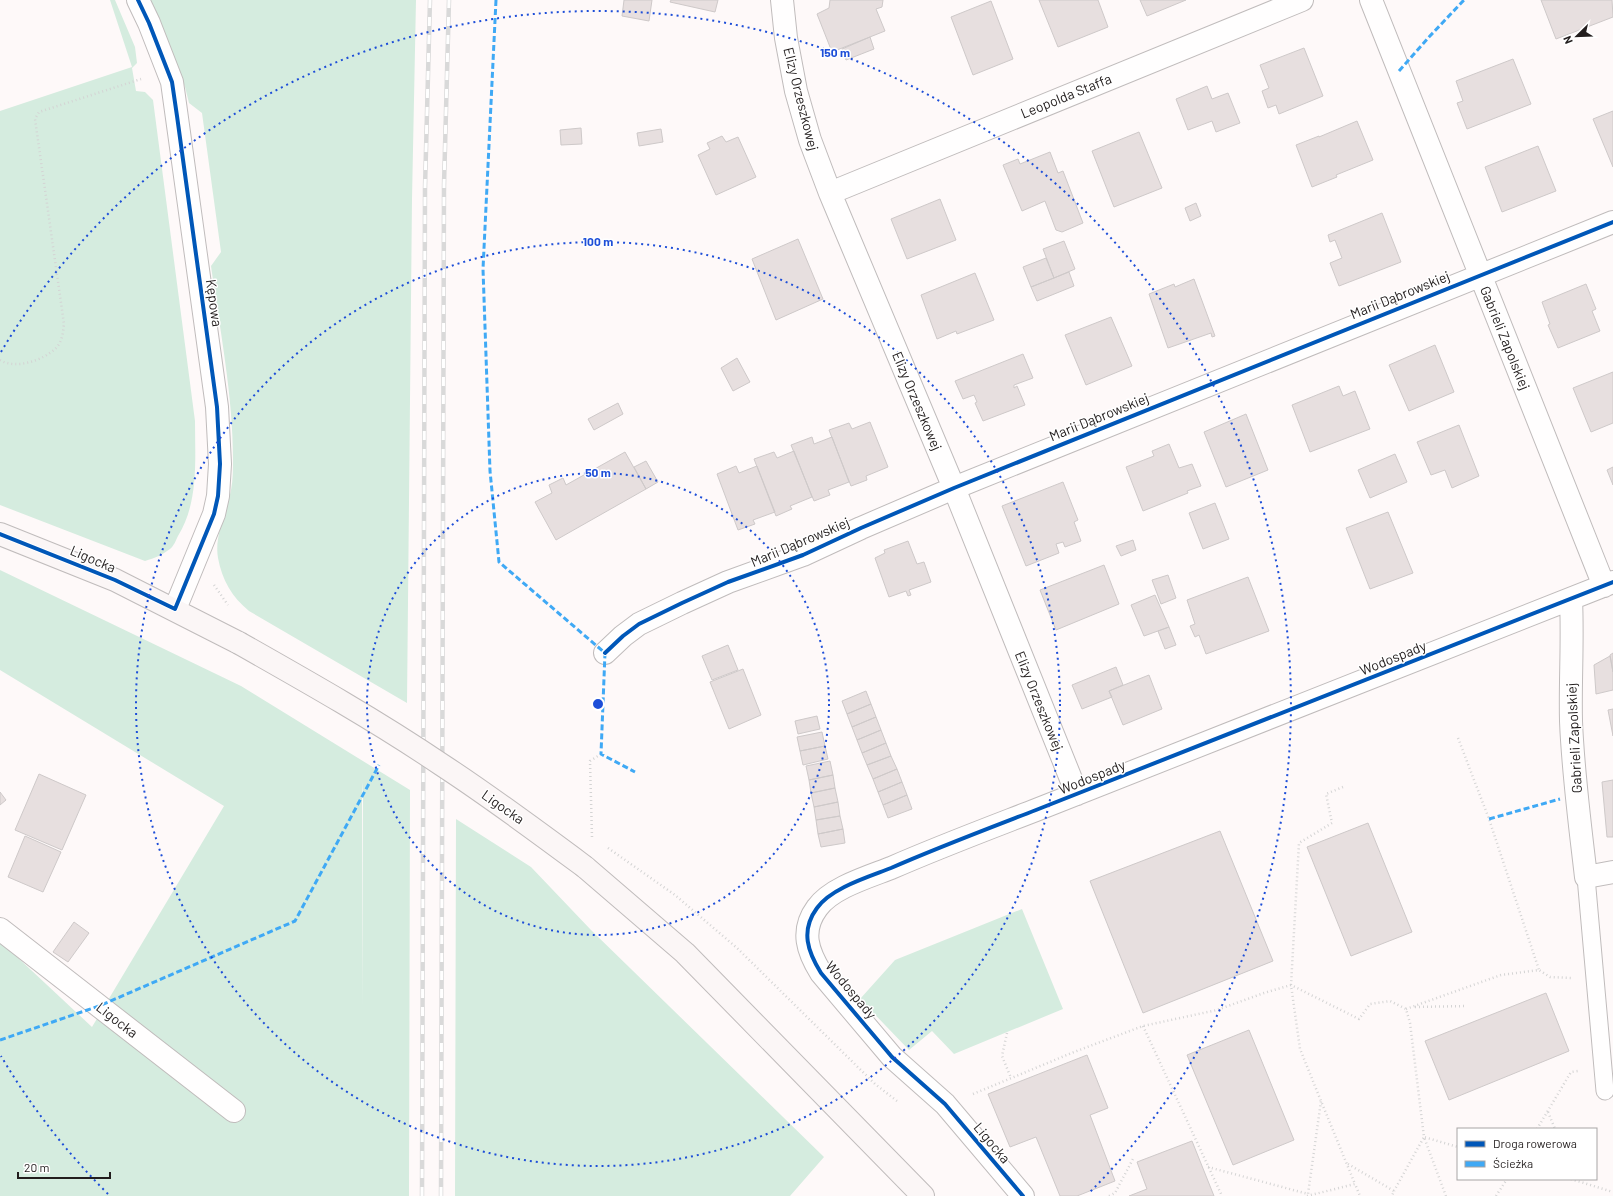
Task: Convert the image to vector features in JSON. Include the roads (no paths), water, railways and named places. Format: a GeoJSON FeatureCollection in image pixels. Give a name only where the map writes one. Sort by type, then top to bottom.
{"type":"FeatureCollection","features":[{"type":"Feature","properties":{"kind":"street","name":"Kępowa"},"geometry":{"type":"LineString","coordinates":[[138,0],[149,23],[172,82],[217,407],[219,438],[220,480],[214,514],[175,609]]}},
{"type":"Feature","properties":{"kind":"street","name":"Elizy Orzeszkowej"},"geometry":{"type":"LineString","coordinates":[[782,0],[786,38],[796,90],[810,140],[830,193],[954,488],[1077,794]]}},
{"type":"Feature","properties":{"kind":"street","name":"Leopolda Staffa"},"geometry":{"type":"LineString","coordinates":[[830,193],[1302,0]]}},
{"type":"Feature","properties":{"kind":"street","name":"Gabrieli Zapolskiej"},"geometry":{"type":"LineString","coordinates":[[1371,0],[1480,275],[1608,584]]}},
{"type":"Feature","properties":{"kind":"street","name":"Marii Dąbrowskiej"},"geometry":{"type":"LineString","coordinates":[[605,653],[623,636],[639,624],[728,582],[803,555],[954,488],[1613,222]]}},
{"type":"Feature","properties":{"kind":"street","name":"Ligocka"},"geometry":{"type":"LineString","coordinates":[[0,534],[115,580],[175,609],[239,643],[358,711],[430,757],[505,808],[585,867],[685,953],[923,1196]]}},
{"type":"Feature","properties":{"kind":"street","name":"Wodospady"},"geometry":{"type":"LineString","coordinates":[[945,1104],[892,1057],[821,973],[812,959],[808,946],[808,929],[816,909],[830,895],[850,885],[964,837],[1077,794],[1608,584]]}},
{"type":"Feature","properties":{"kind":"street","name":"Gabrieli Zapolskiej"},"geometry":{"type":"LineString","coordinates":[[1571,599],[1573,628],[1571,704],[1572,746],[1586,877]]}},
{"type":"Feature","properties":{"kind":"street"},"geometry":{"type":"LineString","coordinates":[[1586,877],[1613,872]]}},
{"type":"Feature","properties":{"kind":"street","name":"Ligocka"},"geometry":{"type":"LineString","coordinates":[[0,929],[234,1111]]}},
{"type":"Feature","properties":{"kind":"street","name":"Ligocka"},"geometry":{"type":"LineString","coordinates":[[945,1104],[1023,1196]]}},
{"type":"Feature","properties":{"kind":"lane"},"geometry":{"type":"LineString","coordinates":[[1586,877],[1605,1091]]}},
{"type":"Feature","properties":{"kind":"railway"},"geometry":{"type":"LineString","coordinates":[[422,1196],[425,188],[430,0]]}},
{"type":"Feature","properties":{"kind":"railway"},"geometry":{"type":"LineString","coordinates":[[441,1196],[444,185],[449,0]]}}]}
